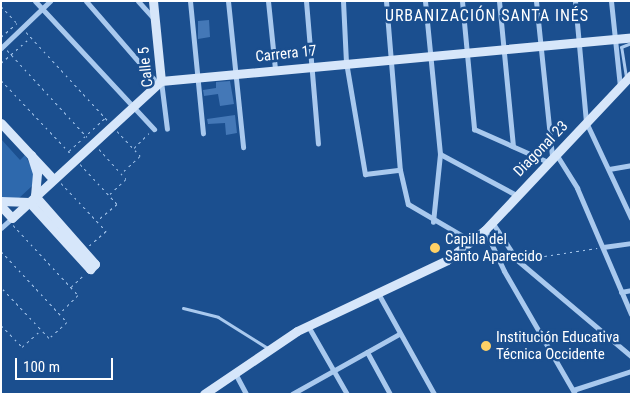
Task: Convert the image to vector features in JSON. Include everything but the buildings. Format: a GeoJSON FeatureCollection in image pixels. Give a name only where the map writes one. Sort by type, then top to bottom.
{"type":"FeatureCollection","features":[{"type":"Feature","properties":{"kind":"street"},"geometry":{"type":"LineString","coordinates":[[35,1],[154,129]]}},
{"type":"Feature","properties":{"kind":"street"},"geometry":{"type":"LineString","coordinates":[[2,47],[50,1]]}},
{"type":"Feature","properties":{"kind":"street"},"geometry":{"type":"LineString","coordinates":[[1,228],[75,158],[89,139],[108,121],[132,105],[159,82],[86,1]]}},
{"type":"Feature","properties":{"kind":"street"},"geometry":{"type":"LineString","coordinates":[[138,1],[155,20]]}},
{"type":"Feature","properties":{"kind":"street","name":"Calle 5"},"geometry":{"type":"LineString","coordinates":[[152,1],[159,82],[167,129]]}},
{"type":"Feature","properties":{"kind":"street"},"geometry":{"type":"LineString","coordinates":[[190,1],[203,133]]}},
{"type":"Feature","properties":{"kind":"street"},"geometry":{"type":"LineString","coordinates":[[228,1],[243,147]]}},
{"type":"Feature","properties":{"kind":"street"},"geometry":{"type":"LineString","coordinates":[[268,1],[275,69]]}},
{"type":"Feature","properties":{"kind":"street"},"geometry":{"type":"LineString","coordinates":[[306,1],[318,143]]}},
{"type":"Feature","properties":{"kind":"street"},"geometry":{"type":"LineString","coordinates":[[343,1],[346,62],[365,174],[400,170]]}},
{"type":"Feature","properties":{"kind":"street"},"geometry":{"type":"LineString","coordinates":[[386,1],[400,170],[408,204],[432,222],[471,241]]}},
{"type":"Feature","properties":{"kind":"street"},"geometry":{"type":"LineString","coordinates":[[425,1],[440,154],[432,222]]}},
{"type":"Feature","properties":{"kind":"street"},"geometry":{"type":"LineString","coordinates":[[462,1],[474,128],[513,146],[552,157]]}},
{"type":"Feature","properties":{"kind":"street"},"geometry":{"type":"LineString","coordinates":[[499,1],[513,146]]}},
{"type":"Feature","properties":{"kind":"street"},"geometry":{"type":"LineString","coordinates":[[536,1],[552,157],[577,188],[631,314]]}},
{"type":"Feature","properties":{"kind":"street"},"geometry":{"type":"LineString","coordinates":[[575,1],[586,122],[628,205],[631,218]]}},
{"type":"Feature","properties":{"kind":"street"},"geometry":{"type":"LineString","coordinates":[[611,1],[615,38],[626,81]]}},
{"type":"Feature","properties":{"kind":"street","name":"Carrera 17"},"geometry":{"type":"LineString","coordinates":[[159,82],[311,64],[631,37]]}},
{"type":"Feature","properties":{"kind":"street","name":"Diagonal 23"},"geometry":{"type":"LineString","coordinates":[[204,394],[236,375],[270,350],[308,326],[379,295],[447,260],[485,230],[516,195],[626,81]]}},
{"type":"Feature","properties":{"kind":"street"},"geometry":{"type":"LineString","coordinates":[[1,123],[55,178]]}},
{"type":"Feature","properties":{"kind":"street"},"geometry":{"type":"LineString","coordinates":[[440,154],[516,195]]}},
{"type":"Feature","properties":{"kind":"street"},"geometry":{"type":"LineString","coordinates":[[31,155],[37,173],[32,199]]}},
{"type":"Feature","properties":{"kind":"street"},"geometry":{"type":"LineString","coordinates":[[609,169],[631,165]]}},
{"type":"Feature","properties":{"kind":"street"},"geometry":{"type":"LineString","coordinates":[[1,202],[32,199]]}},
{"type":"Feature","properties":{"kind":"street"},"geometry":{"type":"LineString","coordinates":[[32,199],[84,251],[93,267]]}},
{"type":"Feature","properties":{"kind":"street"},"geometry":{"type":"LineString","coordinates":[[32,199],[93,267]]}},
{"type":"Feature","properties":{"kind":"street"},"geometry":{"type":"LineString","coordinates":[[1,206],[11,219]]}},
{"type":"Feature","properties":{"kind":"street"},"geometry":{"type":"LineString","coordinates":[[492,222],[517,260],[631,356]]}},
{"type":"Feature","properties":{"kind":"street"},"geometry":{"type":"LineString","coordinates":[[485,230],[504,271],[574,392],[631,371]]}},
{"type":"Feature","properties":{"kind":"street"},"geometry":{"type":"LineString","coordinates":[[603,247],[631,243]]}},
{"type":"Feature","properties":{"kind":"street"},"geometry":{"type":"LineString","coordinates":[[621,292],[631,290]]}},
{"type":"Feature","properties":{"kind":"street"},"geometry":{"type":"LineString","coordinates":[[379,295],[434,394]]}},
{"type":"Feature","properties":{"kind":"street"},"geometry":{"type":"LineString","coordinates":[[308,326],[347,394]]}},
{"type":"Feature","properties":{"kind":"street"},"geometry":{"type":"LineString","coordinates":[[292,394],[301,392],[399,334]]}},
{"type":"Feature","properties":{"kind":"street"},"geometry":{"type":"LineString","coordinates":[[367,352],[390,394]]}},
{"type":"Feature","properties":{"kind":"street"},"geometry":{"type":"LineString","coordinates":[[236,375],[246,394]]}},
{"type":"Feature","properties":{"kind":"lane"},"geometry":{"type":"LineString","coordinates":[[626,81],[621,47],[631,43]]}},
{"type":"Feature","properties":{"kind":"lane"},"geometry":{"type":"LineString","coordinates":[[183,308],[218,317],[270,350]]}},
{"type":"Feature","properties":{"kind":"path"},"geometry":{"type":"LineString","coordinates":[[1,6],[140,156],[121,174]]}},
{"type":"Feature","properties":{"kind":"path"},"geometry":{"type":"LineString","coordinates":[[1,37],[17,23]]}},
{"type":"Feature","properties":{"kind":"path"},"geometry":{"type":"LineString","coordinates":[[1,63],[30,37]]}},
{"type":"Feature","properties":{"kind":"path"},"geometry":{"type":"LineString","coordinates":[[2,47],[11,54],[126,179],[109,195]]}},
{"type":"Feature","properties":{"kind":"path"},"geometry":{"type":"LineString","coordinates":[[1,80],[117,204],[97,222]]}},
{"type":"Feature","properties":{"kind":"path"},"geometry":{"type":"LineString","coordinates":[[68,151],[89,139],[108,121]]}},
{"type":"Feature","properties":{"kind":"path"},"geometry":{"type":"LineString","coordinates":[[133,148],[154,129]]}},
{"type":"Feature","properties":{"kind":"path"},"geometry":{"type":"LineString","coordinates":[[55,178],[106,231],[84,251]]}},
{"type":"Feature","properties":{"kind":"path"},"geometry":{"type":"LineString","coordinates":[[11,219],[78,295],[60,314]]}},
{"type":"Feature","properties":{"kind":"path"},"geometry":{"type":"LineString","coordinates":[[517,260],[603,247]]}},
{"type":"Feature","properties":{"kind":"path"},"geometry":{"type":"LineString","coordinates":[[1,251],[67,322],[49,338],[1,288]]}},
{"type":"Feature","properties":{"kind":"path"},"geometry":{"type":"LineString","coordinates":[[71,287],[93,267]]}},
{"type":"Feature","properties":{"kind":"path"},"geometry":{"type":"LineString","coordinates":[[1,325],[22,347],[41,330]]}},
{"type":"Feature","properties":{"kind":"shaded area"},"geometry":{"type":"Polygon","coordinates":[[[1,139],[20,160],[25,155],[34,172],[32,186],[18,199],[1,198],[1,139]]]}},
{"type":"Feature","properties":{"kind":"place","name":"Capilla del Santo Aparecido"},"geometry":{"type":"Point","coordinates":[435,248]}},
{"type":"Feature","properties":{"kind":"place","name":"Institución Educativa Técnica Occidente"},"geometry":{"type":"Point","coordinates":[486,346]}},
{"type":"Feature","properties":{"kind":"district","name":"URBANIZACIÓN SANTA INÉS"},"geometry":{"type":"Point","coordinates":[487,16]}}]}
